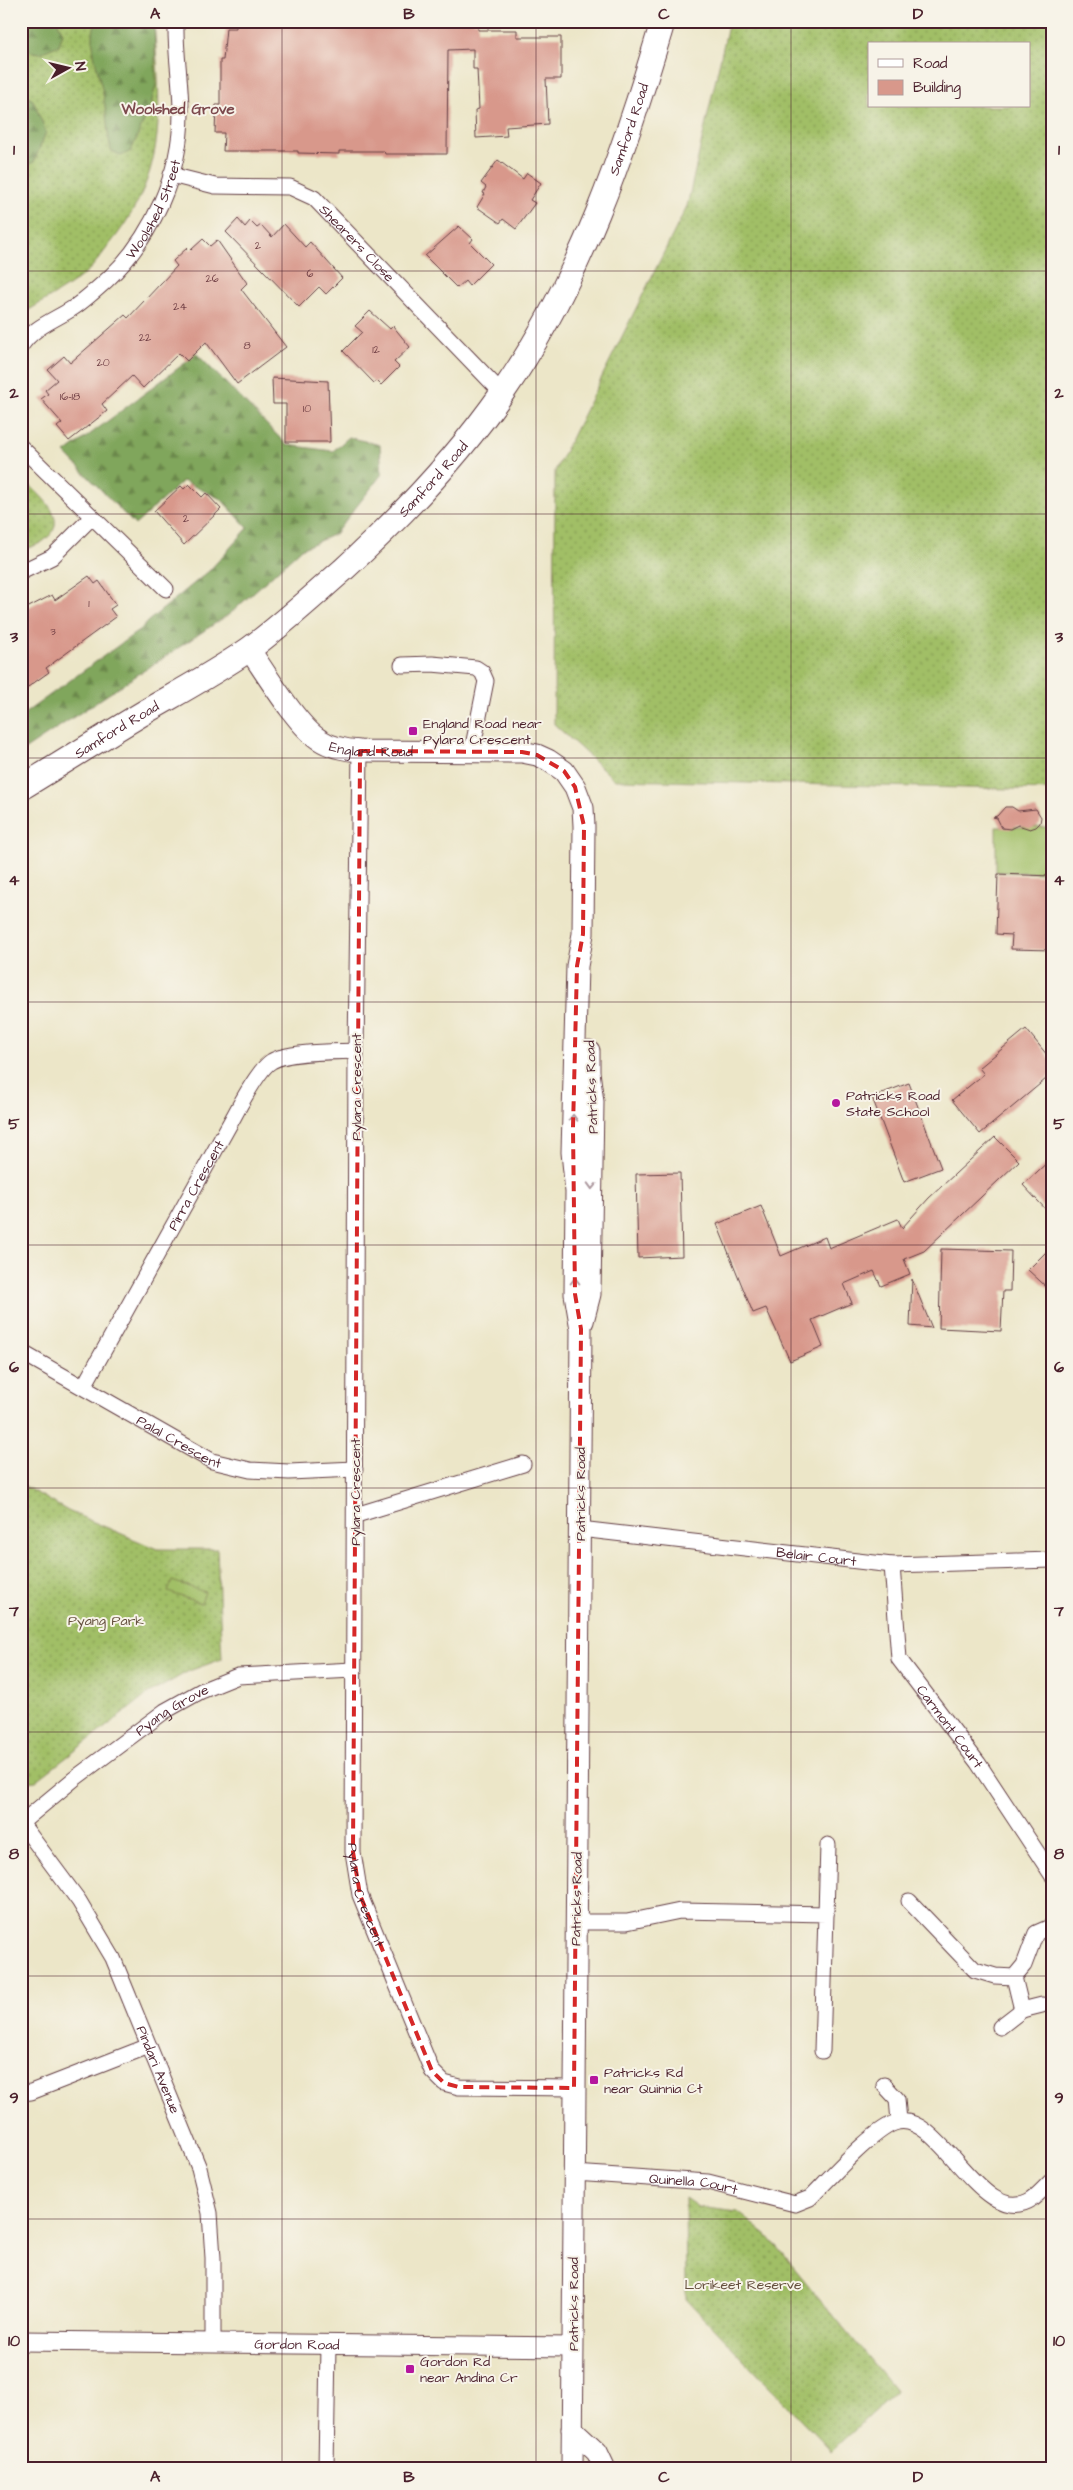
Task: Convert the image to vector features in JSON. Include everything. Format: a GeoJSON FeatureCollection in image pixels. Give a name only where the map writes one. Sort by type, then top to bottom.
{"type":"FeatureCollection","features":[{"type":"Feature","properties":{"kind":"main road","name":"Samford Road"},"geometry":{"type":"LineString","coordinates":[[21,788],[150,709],[203,680],[249,649],[307,602],[392,524],[457,453],[502,393],[546,320],[583,247],[641,97],[663,21]]}},
{"type":"Feature","properties":{"kind":"main road","name":"England Road"},"geometry":{"type":"LineString","coordinates":[[249,649],[306,730],[320,741],[341,749],[360,751],[506,751],[537,755],[564,771]]}},
{"type":"Feature","properties":{"kind":"main road","name":"Patricks Road"},"geometry":{"type":"LineString","coordinates":[[564,771],[575,786],[583,808],[583,934],[577,966],[576,1062],[572,1144],[576,1192],[575,1294],[581,1329],[572,2469]]}},
{"type":"Feature","properties":{"kind":"main road"},"geometry":{"type":"LineString","coordinates":[[572,2429],[597,2452],[605,2469]]}},
{"type":"Feature","properties":{"kind":"street","name":"Woolshed Street"},"geometry":{"type":"LineString","coordinates":[[21,346],[37,329],[74,308],[102,284],[129,256],[161,203],[179,144],[181,112],[176,21]]}},
{"type":"Feature","properties":{"kind":"street","name":"Shearers Close"},"geometry":{"type":"LineString","coordinates":[[171,175],[215,186],[290,187],[314,198],[502,393]]}},
{"type":"Feature","properties":{"kind":"street"},"geometry":{"type":"LineString","coordinates":[[21,447],[166,589]]}},
{"type":"Feature","properties":{"kind":"street"},"geometry":{"type":"LineString","coordinates":[[21,572],[52,556],[92,518]]}},
{"type":"Feature","properties":{"kind":"street"},"geometry":{"type":"LineString","coordinates":[[402,665],[432,664],[476,668],[482,672],[486,681],[472,751]]}},
{"type":"Feature","properties":{"kind":"street","name":"Pylara Crescent"},"geometry":{"type":"LineString","coordinates":[[360,751],[356,1051],[356,1515],[352,1670],[353,1852],[360,1895],[432,2071],[444,2083],[459,2087],[574,2088]]}},
{"type":"Feature","properties":{"kind":"street","name":"Pirra Crescent"},"geometry":{"type":"LineString","coordinates":[[84,1386],[253,1083],[271,1061],[299,1054],[356,1051]]}},
{"type":"Feature","properties":{"kind":"street","name":"Palal Crescent"},"geometry":{"type":"LineString","coordinates":[[21,1352],[84,1386],[212,1461],[250,1470],[289,1472],[355,1469]]}},
{"type":"Feature","properties":{"kind":"street"},"geometry":{"type":"LineString","coordinates":[[356,1515],[523,1464]]}},
{"type":"Feature","properties":{"kind":"street","name":"Belair Court"},"geometry":{"type":"LineString","coordinates":[[580,1529],[892,1565],[1052,1560]]}},
{"type":"Feature","properties":{"kind":"street","name":"Carmont Court"},"geometry":{"type":"LineString","coordinates":[[892,1565],[899,1659],[978,1763],[1052,1875]]}},
{"type":"Feature","properties":{"kind":"street","name":"Pyang Grove"},"geometry":{"type":"LineString","coordinates":[[21,1823],[74,1779],[165,1711],[201,1691],[238,1676],[352,1670]]}},
{"type":"Feature","properties":{"kind":"street","name":"Pindari Avenue"},"geometry":{"type":"LineString","coordinates":[[21,1823],[79,1902],[113,1958],[199,2168],[210,2213],[213,2258],[213,2344]]}},
{"type":"Feature","properties":{"kind":"street"},"geometry":{"type":"LineString","coordinates":[[822,2051],[828,1846]]}},
{"type":"Feature","properties":{"kind":"street"},"geometry":{"type":"LineString","coordinates":[[908,1900],[975,1970],[995,1976],[1014,1977]]}},
{"type":"Feature","properties":{"kind":"street"},"geometry":{"type":"LineString","coordinates":[[575,1922],[627,1922],[680,1911],[826,1914]]}},
{"type":"Feature","properties":{"kind":"street"},"geometry":{"type":"LineString","coordinates":[[1014,1977],[1024,1965],[1036,1933],[1052,1926]]}},
{"type":"Feature","properties":{"kind":"street"},"geometry":{"type":"LineString","coordinates":[[1014,1977],[1022,2010]]}},
{"type":"Feature","properties":{"kind":"street"},"geometry":{"type":"LineString","coordinates":[[1000,2027],[1022,2010],[1042,2005]]}},
{"type":"Feature","properties":{"kind":"street"},"geometry":{"type":"LineString","coordinates":[[21,2093],[31,2092],[149,2046]]}},
{"type":"Feature","properties":{"kind":"street"},"geometry":{"type":"LineString","coordinates":[[884,2085],[897,2099],[899,2121],[919,2124],[995,2200],[1016,2204],[1032,2199],[1052,2180]]}},
{"type":"Feature","properties":{"kind":"street","name":"Quinella Court"},"geometry":{"type":"LineString","coordinates":[[574,2172],[708,2182],[795,2204],[810,2198],[883,2128],[899,2121]]}},
{"type":"Feature","properties":{"kind":"street","name":"Gordon Road"},"geometry":{"type":"LineString","coordinates":[[21,2341],[572,2347]]}},
{"type":"Feature","properties":{"kind":"street"},"geometry":{"type":"LineString","coordinates":[[326,2469],[328,2345]]}},
{"type":"Feature","properties":{"kind":"highlighted area"},"geometry":{"type":"Polygon","coordinates":[[[360,751],[522,752],[537,755],[564,771],[575,787],[584,826],[583,934],[577,966],[573,1128],[575,1294],[581,1329],[574,2088],[459,2087],[444,2083],[432,2071],[360,1895],[353,1852],[360,751]]]}},
{"type":"Feature","properties":{"kind":"green space"},"geometry":{"type":"Polygon","coordinates":[[[21,21],[154,21],[159,106],[153,158],[146,184],[134,209],[117,235],[91,268],[83,275],[21,315],[21,21]]]}},
{"type":"Feature","properties":{"kind":"green space"},"geometry":{"type":"Polygon","coordinates":[[[21,21],[57,21],[63,33],[59,45],[40,53],[25,51],[21,55],[21,21]]]}},
{"type":"Feature","properties":{"kind":"green space"},"geometry":{"type":"Polygon","coordinates":[[[96,21],[154,21],[156,85],[151,104],[131,151],[121,156],[111,150],[104,99],[95,60],[93,40],[96,21]]]}},
{"type":"Feature","properties":{"kind":"green space"},"geometry":{"type":"Polygon","coordinates":[[[729,21],[1052,21],[1052,790],[615,780],[554,724],[555,471],[687,206],[729,21]]]}},
{"type":"Feature","properties":{"kind":"green space"},"geometry":{"type":"Polygon","coordinates":[[[21,93],[33,100],[46,132],[34,162],[21,168],[21,93]]]}},
{"type":"Feature","properties":{"kind":"green space"},"geometry":{"type":"Polygon","coordinates":[[[195,352],[287,445],[333,451],[349,437],[380,445],[382,474],[335,534],[301,549],[231,613],[21,752],[21,716],[141,629],[209,571],[248,528],[221,499],[183,481],[135,525],[65,453],[193,357],[195,352]]]}},
{"type":"Feature","properties":{"kind":"green space"},"geometry":{"type":"Polygon","coordinates":[[[21,477],[49,506],[54,514],[55,523],[53,531],[44,541],[21,551],[21,477]]]}},
{"type":"Feature","properties":{"kind":"green space"},"geometry":{"type":"Polygon","coordinates":[[[996,827],[1052,827],[1052,873],[996,872],[996,827]]]}},
{"type":"Feature","properties":{"kind":"green space","name":"Pyang Park"},"geometry":{"type":"Polygon","coordinates":[[[21,1484],[68,1511],[157,1549],[217,1549],[222,1659],[189,1671],[147,1695],[36,1781],[26,1782],[21,1779],[21,1484]]]}},
{"type":"Feature","properties":{"kind":"green space"},"geometry":{"type":"Polygon","coordinates":[[[172,1581],[205,1592],[201,1603],[168,1592],[172,1581]]]}},
{"type":"Feature","properties":{"kind":"green space","name":"Lorikeet Reserve"},"geometry":{"type":"Polygon","coordinates":[[[685,2198],[698,2207],[738,2212],[767,2235],[896,2391],[831,2451],[686,2299],[685,2198]]]}},
{"type":"Feature","properties":{"kind":"building"},"geometry":{"type":"Polygon","coordinates":[[[236,21],[478,22],[478,30],[517,30],[517,37],[561,37],[561,79],[546,79],[548,124],[506,127],[507,136],[476,138],[475,110],[479,109],[477,69],[473,69],[473,49],[448,50],[447,154],[385,154],[384,151],[339,151],[339,154],[298,153],[298,151],[223,151],[224,133],[215,133],[216,105],[220,105],[220,60],[223,60],[226,28],[236,28],[236,21]]]}},
{"type":"Feature","properties":{"kind":"building"},"geometry":{"type":"Polygon","coordinates":[[[498,160],[523,179],[527,173],[541,183],[530,200],[535,203],[516,229],[503,219],[500,223],[477,207],[485,194],[483,193],[486,187],[481,183],[498,160]]]}},
{"type":"Feature","properties":{"kind":"building"},"geometry":{"type":"Polygon","coordinates":[[[238,219],[245,227],[250,221],[257,228],[261,225],[272,237],[284,224],[305,247],[310,242],[342,278],[326,294],[319,287],[299,307],[226,232],[238,219]]]}},
{"type":"Feature","properties":{"kind":"building"},"geometry":{"type":"Polygon","coordinates":[[[459,226],[473,239],[470,243],[491,264],[469,286],[465,281],[457,288],[425,256],[459,226]]]}},
{"type":"Feature","properties":{"kind":"building"},"geometry":{"type":"Polygon","coordinates":[[[203,239],[210,246],[217,240],[247,283],[241,289],[286,347],[237,384],[206,342],[187,361],[179,353],[143,388],[132,376],[102,404],[107,411],[69,441],[57,427],[62,423],[41,399],[48,394],[45,390],[57,380],[48,370],[64,356],[70,363],[125,315],[128,318],[177,266],[173,261],[188,247],[191,250],[203,239]]]}},
{"type":"Feature","properties":{"kind":"building"},"geometry":{"type":"Polygon","coordinates":[[[370,311],[390,329],[393,326],[410,347],[394,362],[399,367],[381,385],[377,381],[374,383],[343,351],[362,332],[355,326],[370,311]]]}},
{"type":"Feature","properties":{"kind":"building"},"geometry":{"type":"Polygon","coordinates":[[[272,378],[328,381],[330,442],[286,442],[286,404],[273,404],[272,378]]]}},
{"type":"Feature","properties":{"kind":"building"},"geometry":{"type":"Polygon","coordinates":[[[189,484],[202,497],[206,493],[221,509],[184,545],[154,511],[181,486],[184,489],[189,484]]]}},
{"type":"Feature","properties":{"kind":"building"},"geometry":{"type":"Polygon","coordinates":[[[89,576],[95,584],[99,581],[116,605],[110,609],[116,617],[46,668],[49,672],[21,692],[21,611],[52,595],[55,600],[89,576]]]}},
{"type":"Feature","properties":{"kind":"building"},"geometry":{"type":"Polygon","coordinates":[[[1005,807],[1012,807],[1018,811],[1036,809],[1041,817],[1040,823],[1030,829],[1018,825],[1010,829],[1002,828],[997,818],[993,817],[997,816],[1005,807]]]}},
{"type":"Feature","properties":{"kind":"building"},"geometry":{"type":"Polygon","coordinates":[[[998,874],[1052,876],[1052,950],[1011,949],[1012,935],[996,934],[998,874]]]}},
{"type":"Feature","properties":{"kind":"building"},"geometry":{"type":"Polygon","coordinates":[[[1026,1029],[1052,1061],[1052,1074],[980,1134],[952,1100],[984,1074],[979,1068],[1026,1029]]]}},
{"type":"Feature","properties":{"kind":"building"},"geometry":{"type":"Polygon","coordinates":[[[909,1083],[941,1168],[904,1182],[872,1097],[909,1083]]]}},
{"type":"Feature","properties":{"kind":"building"},"geometry":{"type":"Polygon","coordinates":[[[995,1137],[1019,1161],[924,1251],[904,1259],[910,1274],[881,1286],[874,1271],[844,1284],[852,1303],[812,1320],[823,1347],[790,1361],[766,1308],[753,1313],[717,1224],[761,1206],[781,1256],[825,1237],[829,1248],[898,1219],[902,1228],[929,1198],[995,1137]]]}},
{"type":"Feature","properties":{"kind":"building"},"geometry":{"type":"Polygon","coordinates":[[[1052,1158],[1052,1216],[1023,1185],[1052,1158]]]}},
{"type":"Feature","properties":{"kind":"building"},"geometry":{"type":"Polygon","coordinates":[[[680,1173],[682,1256],[638,1258],[636,1174],[680,1173]]]}},
{"type":"Feature","properties":{"kind":"building"},"geometry":{"type":"Polygon","coordinates":[[[1052,1246],[1052,1292],[1028,1270],[1052,1246]]]}},
{"type":"Feature","properties":{"kind":"building"},"geometry":{"type":"Polygon","coordinates":[[[941,1249],[1011,1251],[1010,1291],[1003,1291],[1001,1331],[939,1328],[941,1249]]]}},
{"type":"Feature","properties":{"kind":"building"},"geometry":{"type":"Polygon","coordinates":[[[912,1279],[932,1328],[910,1326],[912,1279]]]}},
{"type":"Feature","properties":{"kind":"place","name":"England Road near Pylara Crescent"},"geometry":{"type":"Point","coordinates":[413,731]}},
{"type":"Feature","properties":{"kind":"place","name":"Patricks Road State School"},"geometry":{"type":"Point","coordinates":[836,1103]}},
{"type":"Feature","properties":{"kind":"place","name":"Patricks Rd near Quinnia Ct"},"geometry":{"type":"Point","coordinates":[594,2080]}},
{"type":"Feature","properties":{"kind":"place","name":"Gordon Rd near Andina Cr"},"geometry":{"type":"Point","coordinates":[410,2369]}},
{"type":"Feature","properties":{"kind":"district","name":"Woolshed Grove"},"geometry":{"type":"Point","coordinates":[178,109]}}]}
